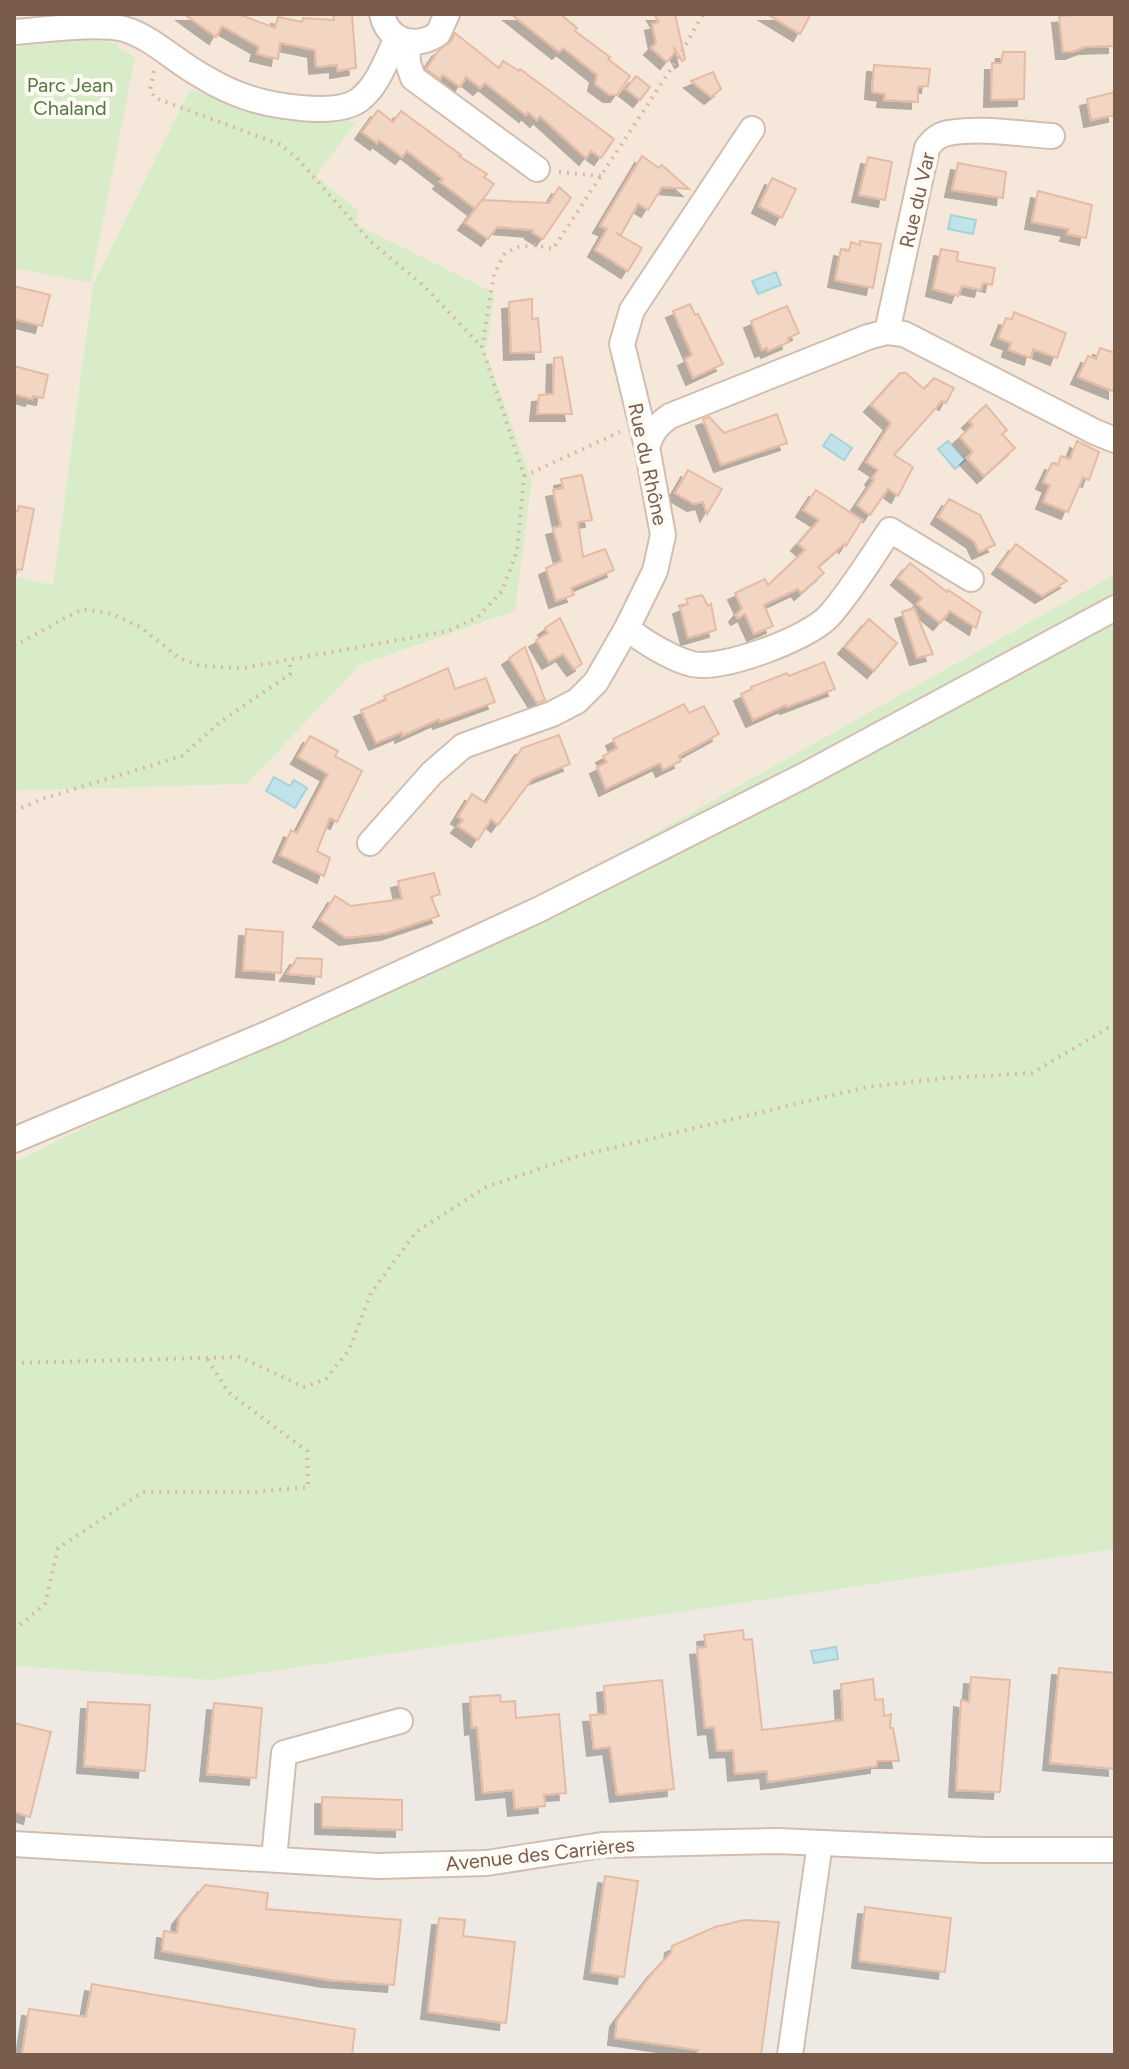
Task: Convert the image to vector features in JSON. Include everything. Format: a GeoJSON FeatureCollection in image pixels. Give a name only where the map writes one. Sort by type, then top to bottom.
{"type":"FeatureCollection","features":[{"type":"Feature","properties":{"kind":"street"},"geometry":{"type":"LineString","coordinates":[[382,14],[389,31],[402,40],[418,43],[438,34],[447,14]]}},
{"type":"Feature","properties":{"kind":"street"},"geometry":{"type":"LineString","coordinates":[[17,26],[108,27],[139,36],[202,76],[246,97],[290,106],[329,109],[358,101],[376,81],[402,40]]}},
{"type":"Feature","properties":{"kind":"street"},"geometry":{"type":"LineString","coordinates":[[402,40],[413,78],[537,169]]}},
{"type":"Feature","properties":{"kind":"street","name":"Rue du Rhône"},"geometry":{"type":"LineString","coordinates":[[370,843],[432,773],[463,746],[552,714],[577,701],[596,682],[627,628],[655,571],[663,535],[647,447],[622,344],[632,310],[752,129]]}},
{"type":"Feature","properties":{"kind":"street","name":"Rue du Var"},"geometry":{"type":"LineString","coordinates":[[887,332],[927,148],[934,139],[945,133],[976,132],[1052,136]]}},
{"type":"Feature","properties":{"kind":"street"},"geometry":{"type":"LineString","coordinates":[[647,447],[659,423],[670,416],[887,332],[904,334],[1115,440]]}},
{"type":"Feature","properties":{"kind":"street"},"geometry":{"type":"LineString","coordinates":[[634,394],[644,407],[657,415],[670,416]]}},
{"type":"Feature","properties":{"kind":"street"},"geometry":{"type":"LineString","coordinates":[[627,628],[641,640],[692,664],[743,658],[809,632],[829,617],[890,530],[971,579]]}},
{"type":"Feature","properties":{"kind":"street"},"geometry":{"type":"LineString","coordinates":[[14,1140],[276,1030],[538,910],[805,775],[1115,608]]}},
{"type":"Feature","properties":{"kind":"street"},"geometry":{"type":"LineString","coordinates":[[274,1859],[284,1753],[400,1721]]}},
{"type":"Feature","properties":{"kind":"street","name":"Avenue des Carrières"},"geometry":{"type":"LineString","coordinates":[[14,1844],[378,1866],[471,1864],[602,1845],[777,1841],[983,1850],[1115,1850]]}},
{"type":"Feature","properties":{"kind":"street"},"geometry":{"type":"LineString","coordinates":[[790,2055],[820,1843]]}},
{"type":"Feature","properties":{"kind":"path"},"geometry":{"type":"LineString","coordinates":[[482,347],[494,274],[505,253],[518,247],[535,245],[553,249],[680,55],[703,14]]}},
{"type":"Feature","properties":{"kind":"path"},"geometry":{"type":"LineString","coordinates":[[14,646],[82,609],[112,614],[142,628],[179,658],[200,666],[243,668],[448,631],[478,617],[502,591],[517,551],[524,476],[482,347],[424,286],[370,241],[297,158],[279,144],[155,98],[150,89],[151,79],[161,50]]}},
{"type":"Feature","properties":{"kind":"path"},"geometry":{"type":"LineString","coordinates":[[537,169],[601,176]]}},
{"type":"Feature","properties":{"kind":"path"},"geometry":{"type":"LineString","coordinates":[[524,476],[641,423]]}},
{"type":"Feature","properties":{"kind":"path"},"geometry":{"type":"LineString","coordinates":[[14,811],[45,798],[182,756],[220,722],[290,674],[290,659]]}},
{"type":"Feature","properties":{"kind":"path"},"geometry":{"type":"LineString","coordinates":[[14,1363],[240,1357],[304,1387],[326,1379],[349,1350],[371,1293],[416,1232],[486,1187],[574,1157],[867,1087],[1032,1073],[1115,1024]]}},
{"type":"Feature","properties":{"kind":"path"},"geometry":{"type":"LineString","coordinates":[[14,1630],[45,1604],[58,1548],[143,1492],[256,1492],[308,1487],[307,1451],[228,1392],[207,1358]]}},
{"type":"Feature","properties":{"kind":"shaded area"},"geometry":{"type":"Polygon","coordinates":[[[14,14],[1115,14],[1115,574],[445,951],[14,1162],[14,791],[247,784],[360,665],[515,611],[532,480],[486,353],[495,293],[354,224],[359,211],[315,175],[356,121],[309,122],[263,115],[190,89],[93,284],[53,585],[14,576],[14,14]]]}},
{"type":"Feature","properties":{"kind":"shaded area"},"geometry":{"type":"Polygon","coordinates":[[[1115,1549],[1115,2055],[14,2055],[14,1666],[211,1680],[1115,1549]]]}},
{"type":"Feature","properties":{"kind":"green space","name":"Parc Jean Chaland"},"geometry":{"type":"Polygon","coordinates":[[[85,39],[118,43],[117,47],[135,57],[91,283],[14,268],[14,47],[85,39]]]}},
{"type":"Feature","properties":{"kind":"green space"},"geometry":{"type":"Polygon","coordinates":[[[190,89],[263,115],[309,122],[357,121],[316,176],[359,211],[355,224],[495,293],[486,353],[532,480],[515,611],[360,665],[247,784],[14,791],[14,576],[53,585],[93,284],[190,89]]]}},
{"type":"Feature","properties":{"kind":"green space"},"geometry":{"type":"Polygon","coordinates":[[[1115,574],[1115,1549],[211,1680],[14,1666],[14,1162],[445,951],[1115,574]]]}},
{"type":"Feature","properties":{"kind":"water"},"geometry":{"type":"Polygon","coordinates":[[[951,215],[976,220],[973,234],[948,229],[951,215]]]}},
{"type":"Feature","properties":{"kind":"water"},"geometry":{"type":"Polygon","coordinates":[[[776,272],[781,285],[758,294],[752,281],[776,272]]]}},
{"type":"Feature","properties":{"kind":"water"},"geometry":{"type":"Polygon","coordinates":[[[831,434],[852,448],[844,460],[823,446],[831,434]]]}},
{"type":"Feature","properties":{"kind":"water"},"geometry":{"type":"Polygon","coordinates":[[[948,441],[965,460],[955,469],[938,449],[948,441]]]}},
{"type":"Feature","properties":{"kind":"water"},"geometry":{"type":"Polygon","coordinates":[[[274,777],[290,786],[294,780],[307,788],[295,808],[266,791],[274,777]]]}},
{"type":"Feature","properties":{"kind":"water"},"geometry":{"type":"Polygon","coordinates":[[[836,1647],[838,1659],[814,1663],[811,1651],[836,1647]]]}},
{"type":"Feature","properties":{"kind":"building"},"geometry":{"type":"Polygon","coordinates":[[[184,14],[238,14],[275,28],[278,17],[302,22],[303,18],[334,20],[333,14],[352,14],[356,68],[337,71],[337,65],[316,67],[315,50],[280,43],[278,59],[257,54],[259,47],[222,26],[216,37],[184,14]]]}},
{"type":"Feature","properties":{"kind":"building"},"geometry":{"type":"Polygon","coordinates":[[[511,14],[560,14],[577,28],[575,31],[630,76],[617,95],[610,95],[595,84],[597,75],[563,48],[559,52],[511,14]]]}},
{"type":"Feature","properties":{"kind":"building"},"geometry":{"type":"Polygon","coordinates":[[[654,14],[675,14],[685,59],[682,61],[674,47],[675,52],[667,62],[651,48],[656,43],[652,24],[659,22],[654,14]]]}},
{"type":"Feature","properties":{"kind":"building"},"geometry":{"type":"Polygon","coordinates":[[[767,14],[811,14],[800,34],[767,14]]]}},
{"type":"Feature","properties":{"kind":"building"},"geometry":{"type":"Polygon","coordinates":[[[1115,14],[1115,46],[1085,47],[1063,52],[1059,16],[1115,14]]]}},
{"type":"Feature","properties":{"kind":"building"},"geometry":{"type":"Polygon","coordinates":[[[455,33],[499,68],[503,61],[520,69],[614,139],[601,158],[591,151],[586,158],[540,116],[537,120],[528,112],[526,115],[485,83],[480,88],[466,77],[460,87],[443,75],[440,79],[426,69],[455,33]]]}},
{"type":"Feature","properties":{"kind":"building"},"geometry":{"type":"Polygon","coordinates":[[[1003,52],[1025,52],[1024,99],[991,100],[992,63],[1001,63],[1003,52]]]}},
{"type":"Feature","properties":{"kind":"building"},"geometry":{"type":"Polygon","coordinates":[[[874,65],[930,69],[928,86],[918,87],[918,102],[884,100],[885,94],[872,92],[874,65]]]}},
{"type":"Feature","properties":{"kind":"building"},"geometry":{"type":"Polygon","coordinates":[[[713,72],[721,89],[711,97],[691,81],[713,72]]]}},
{"type":"Feature","properties":{"kind":"building"},"geometry":{"type":"Polygon","coordinates":[[[636,76],[650,87],[640,100],[626,89],[636,76]]]}},
{"type":"Feature","properties":{"kind":"building"},"geometry":{"type":"Polygon","coordinates":[[[1115,92],[1115,115],[1091,120],[1087,99],[1115,92]]]}},
{"type":"Feature","properties":{"kind":"building"},"geometry":{"type":"Polygon","coordinates":[[[378,110],[393,122],[401,111],[487,174],[484,177],[494,184],[476,209],[440,182],[443,179],[407,151],[402,157],[362,132],[378,110]]]}},
{"type":"Feature","properties":{"kind":"building"},"geometry":{"type":"Polygon","coordinates":[[[642,156],[659,168],[662,165],[689,189],[662,187],[648,210],[638,204],[621,235],[616,233],[642,248],[628,271],[595,250],[607,229],[600,226],[642,156]]]}},
{"type":"Feature","properties":{"kind":"building"},"geometry":{"type":"Polygon","coordinates":[[[868,157],[892,162],[885,200],[859,195],[868,157]]]}},
{"type":"Feature","properties":{"kind":"building"},"geometry":{"type":"Polygon","coordinates":[[[958,163],[1006,172],[1003,198],[952,190],[958,163]]]}},
{"type":"Feature","properties":{"kind":"building"},"geometry":{"type":"Polygon","coordinates":[[[772,178],[796,189],[782,218],[759,206],[772,178]]]}},
{"type":"Feature","properties":{"kind":"building"},"geometry":{"type":"Polygon","coordinates":[[[559,187],[571,198],[543,239],[533,230],[497,227],[488,239],[465,223],[482,200],[549,203],[559,187]]]}},
{"type":"Feature","properties":{"kind":"building"},"geometry":{"type":"Polygon","coordinates":[[[1038,191],[1092,205],[1086,238],[1067,234],[1069,229],[1032,222],[1038,191]]]}},
{"type":"Feature","properties":{"kind":"building"},"geometry":{"type":"Polygon","coordinates":[[[860,241],[881,244],[873,288],[835,280],[841,249],[849,251],[851,242],[860,245],[860,241]]]}},
{"type":"Feature","properties":{"kind":"building"},"geometry":{"type":"Polygon","coordinates":[[[941,249],[958,252],[957,261],[995,268],[992,285],[983,283],[981,290],[962,286],[958,296],[933,289],[941,249]]]}},
{"type":"Feature","properties":{"kind":"building"},"geometry":{"type":"Polygon","coordinates":[[[14,286],[50,295],[42,326],[14,319],[14,286]]]}},
{"type":"Feature","properties":{"kind":"building"},"geometry":{"type":"Polygon","coordinates":[[[532,299],[532,319],[538,318],[541,352],[511,353],[509,302],[532,299]]]}},
{"type":"Feature","properties":{"kind":"building"},"geometry":{"type":"Polygon","coordinates":[[[690,304],[723,364],[693,378],[685,359],[692,355],[673,311],[690,304]]]}},
{"type":"Feature","properties":{"kind":"building"},"geometry":{"type":"Polygon","coordinates":[[[787,306],[799,333],[788,338],[789,342],[768,351],[767,348],[762,350],[751,321],[787,306]]]}},
{"type":"Feature","properties":{"kind":"building"},"geometry":{"type":"Polygon","coordinates":[[[1014,312],[1066,333],[1057,358],[1033,349],[1031,358],[1009,350],[1011,343],[998,338],[1006,318],[1012,319],[1014,312]]]}},
{"type":"Feature","properties":{"kind":"building"},"geometry":{"type":"Polygon","coordinates":[[[1100,348],[1115,353],[1115,392],[1078,377],[1088,356],[1096,359],[1100,348]]]}},
{"type":"Feature","properties":{"kind":"building"},"geometry":{"type":"Polygon","coordinates":[[[562,357],[572,414],[537,414],[539,395],[553,394],[554,358],[562,357]]]}},
{"type":"Feature","properties":{"kind":"building"},"geometry":{"type":"Polygon","coordinates":[[[14,366],[48,375],[43,398],[33,396],[32,399],[14,394],[14,366]]]}},
{"type":"Feature","properties":{"kind":"building"},"geometry":{"type":"Polygon","coordinates":[[[900,373],[906,373],[924,389],[934,378],[954,388],[946,403],[942,401],[894,455],[913,467],[898,496],[888,489],[870,515],[857,505],[878,470],[866,462],[891,423],[871,405],[900,373]]]}},
{"type":"Feature","properties":{"kind":"building"},"geometry":{"type":"Polygon","coordinates":[[[986,405],[1007,430],[1002,434],[1015,448],[984,476],[967,458],[973,452],[960,437],[973,425],[969,421],[986,405]]]}},
{"type":"Feature","properties":{"kind":"building"},"geometry":{"type":"Polygon","coordinates":[[[777,414],[787,443],[721,465],[703,419],[709,417],[724,433],[777,414]]]}},
{"type":"Feature","properties":{"kind":"building"},"geometry":{"type":"Polygon","coordinates":[[[1077,441],[1099,452],[1089,480],[1083,477],[1068,512],[1043,502],[1050,485],[1043,482],[1052,463],[1058,465],[1061,456],[1070,459],[1077,441]]]}},
{"type":"Feature","properties":{"kind":"building"},"geometry":{"type":"Polygon","coordinates":[[[688,470],[722,489],[707,514],[703,502],[694,504],[675,493],[688,470]]]}},
{"type":"Feature","properties":{"kind":"building"},"geometry":{"type":"Polygon","coordinates":[[[582,475],[592,520],[578,522],[583,557],[605,549],[614,570],[571,588],[574,595],[556,601],[546,568],[562,561],[553,528],[561,526],[553,490],[563,488],[561,479],[582,475]]]}},
{"type":"Feature","properties":{"kind":"building"},"geometry":{"type":"Polygon","coordinates":[[[816,490],[862,520],[846,546],[844,544],[818,567],[824,573],[801,593],[798,589],[764,605],[773,626],[754,634],[745,614],[738,618],[736,615],[742,608],[735,593],[765,579],[768,585],[805,550],[798,544],[819,520],[803,510],[816,490]]]}},
{"type":"Feature","properties":{"kind":"building"},"geometry":{"type":"Polygon","coordinates":[[[949,499],[980,515],[995,545],[979,552],[974,541],[938,517],[949,499]]]}},
{"type":"Feature","properties":{"kind":"building"},"geometry":{"type":"Polygon","coordinates":[[[19,506],[34,509],[22,570],[14,569],[14,510],[18,511],[19,506]]]}},
{"type":"Feature","properties":{"kind":"building"},"geometry":{"type":"Polygon","coordinates":[[[1016,544],[1067,581],[1042,596],[999,567],[1016,544]]]}},
{"type":"Feature","properties":{"kind":"building"},"geometry":{"type":"Polygon","coordinates":[[[910,563],[947,592],[981,612],[976,628],[950,611],[940,623],[917,604],[922,598],[898,578],[910,563]]]}},
{"type":"Feature","properties":{"kind":"building"},"geometry":{"type":"Polygon","coordinates":[[[702,595],[708,606],[711,604],[716,630],[688,638],[680,607],[688,604],[686,599],[702,595]]]}},
{"type":"Feature","properties":{"kind":"building"},"geometry":{"type":"Polygon","coordinates":[[[914,608],[933,654],[917,658],[902,612],[914,608]]]}},
{"type":"Feature","properties":{"kind":"building"},"geometry":{"type":"Polygon","coordinates":[[[560,618],[582,664],[574,669],[563,654],[549,662],[536,640],[548,633],[545,628],[560,618]]]}},
{"type":"Feature","properties":{"kind":"building"},"geometry":{"type":"Polygon","coordinates":[[[869,619],[897,643],[874,671],[845,647],[869,619]]]}},
{"type":"Feature","properties":{"kind":"building"},"geometry":{"type":"Polygon","coordinates":[[[525,647],[545,700],[537,703],[509,658],[525,647]]]}},
{"type":"Feature","properties":{"kind":"building"},"geometry":{"type":"Polygon","coordinates":[[[824,662],[835,689],[753,720],[741,694],[787,673],[789,676],[824,662]]]}},
{"type":"Feature","properties":{"kind":"building"},"geometry":{"type":"Polygon","coordinates":[[[448,668],[455,689],[486,678],[495,702],[376,743],[361,710],[386,700],[384,696],[448,668]]]}},
{"type":"Feature","properties":{"kind":"building"},"geometry":{"type":"Polygon","coordinates":[[[684,704],[689,713],[704,706],[719,734],[679,756],[681,761],[663,770],[660,763],[606,789],[597,767],[607,762],[603,756],[617,748],[613,739],[684,704]]]}},
{"type":"Feature","properties":{"kind":"building"},"geometry":{"type":"Polygon","coordinates":[[[559,735],[570,764],[532,779],[498,825],[491,819],[478,840],[458,826],[463,820],[458,817],[472,794],[486,803],[522,748],[559,735]]]}},
{"type":"Feature","properties":{"kind":"building"},"geometry":{"type":"Polygon","coordinates":[[[310,736],[338,751],[335,756],[362,771],[337,822],[330,818],[317,851],[330,858],[324,876],[280,855],[291,830],[297,833],[328,774],[298,757],[310,736]]]}},
{"type":"Feature","properties":{"kind":"building"},"geometry":{"type":"Polygon","coordinates":[[[434,873],[440,894],[431,897],[439,916],[388,933],[346,938],[320,920],[335,896],[351,906],[402,899],[398,881],[434,873]]]}},
{"type":"Feature","properties":{"kind":"building"},"geometry":{"type":"Polygon","coordinates":[[[246,929],[283,932],[281,973],[243,970],[246,929]]]}},
{"type":"Feature","properties":{"kind":"building"},"geometry":{"type":"Polygon","coordinates":[[[297,958],[322,959],[321,977],[287,974],[297,958]]]}},
{"type":"Feature","properties":{"kind":"building"},"geometry":{"type":"Polygon","coordinates":[[[743,1630],[744,1640],[752,1639],[762,1730],[843,1720],[841,1684],[873,1679],[875,1700],[883,1699],[884,1716],[891,1714],[890,1728],[893,1728],[899,1761],[877,1761],[877,1766],[768,1782],[767,1771],[735,1774],[733,1750],[717,1751],[714,1727],[705,1728],[697,1648],[706,1647],[704,1635],[743,1630]]]}},
{"type":"Feature","properties":{"kind":"building"},"geometry":{"type":"Polygon","coordinates":[[[1059,1668],[1115,1673],[1115,1769],[1050,1763],[1059,1668]]]}},
{"type":"Feature","properties":{"kind":"building"},"geometry":{"type":"Polygon","coordinates":[[[971,1677],[1010,1680],[1000,1792],[956,1790],[961,1700],[969,1702],[971,1677]]]}},
{"type":"Feature","properties":{"kind":"building"},"geometry":{"type":"Polygon","coordinates":[[[662,1680],[674,1789],[617,1795],[610,1747],[594,1749],[590,1715],[606,1714],[604,1686],[662,1680]]]}},
{"type":"Feature","properties":{"kind":"building"},"geometry":{"type":"Polygon","coordinates":[[[500,1695],[501,1702],[515,1701],[516,1718],[559,1714],[566,1793],[544,1795],[545,1806],[515,1809],[513,1790],[483,1793],[477,1727],[472,1728],[470,1697],[500,1695]]]}},
{"type":"Feature","properties":{"kind":"building"},"geometry":{"type":"Polygon","coordinates":[[[88,1702],[150,1705],[145,1771],[84,1766],[88,1702]]]}},
{"type":"Feature","properties":{"kind":"building"},"geometry":{"type":"Polygon","coordinates":[[[214,1703],[262,1708],[256,1778],[207,1774],[214,1703]]]}},
{"type":"Feature","properties":{"kind":"building"},"geometry":{"type":"Polygon","coordinates":[[[14,1723],[51,1732],[30,1817],[14,1812],[14,1723]]]}},
{"type":"Feature","properties":{"kind":"building"},"geometry":{"type":"Polygon","coordinates":[[[322,1797],[402,1800],[402,1830],[322,1827],[322,1797]]]}},
{"type":"Feature","properties":{"kind":"building"},"geometry":{"type":"Polygon","coordinates":[[[605,1876],[638,1881],[624,1977],[591,1972],[605,1876]]]}},
{"type":"Feature","properties":{"kind":"building"},"geometry":{"type":"Polygon","coordinates":[[[205,1885],[268,1893],[266,1909],[401,1920],[394,1985],[329,1980],[162,1951],[164,1931],[177,1933],[179,1918],[205,1885]]]}},
{"type":"Feature","properties":{"kind":"building"},"geometry":{"type":"Polygon","coordinates":[[[865,1907],[951,1918],[945,1972],[859,1961],[865,1907]]]}},
{"type":"Feature","properties":{"kind":"building"},"geometry":{"type":"Polygon","coordinates":[[[439,1918],[465,1920],[463,1936],[515,1942],[506,2023],[428,2012],[439,1918]]]}},
{"type":"Feature","properties":{"kind":"building"},"geometry":{"type":"Polygon","coordinates":[[[744,1920],[779,1922],[761,2055],[697,2055],[698,2050],[615,2038],[617,2020],[671,1953],[672,1946],[715,1927],[744,1920]]]}},
{"type":"Feature","properties":{"kind":"building"},"geometry":{"type":"Polygon","coordinates":[[[92,1984],[355,2029],[352,2055],[22,2055],[29,2009],[86,2017],[92,1984]]]}}]}
